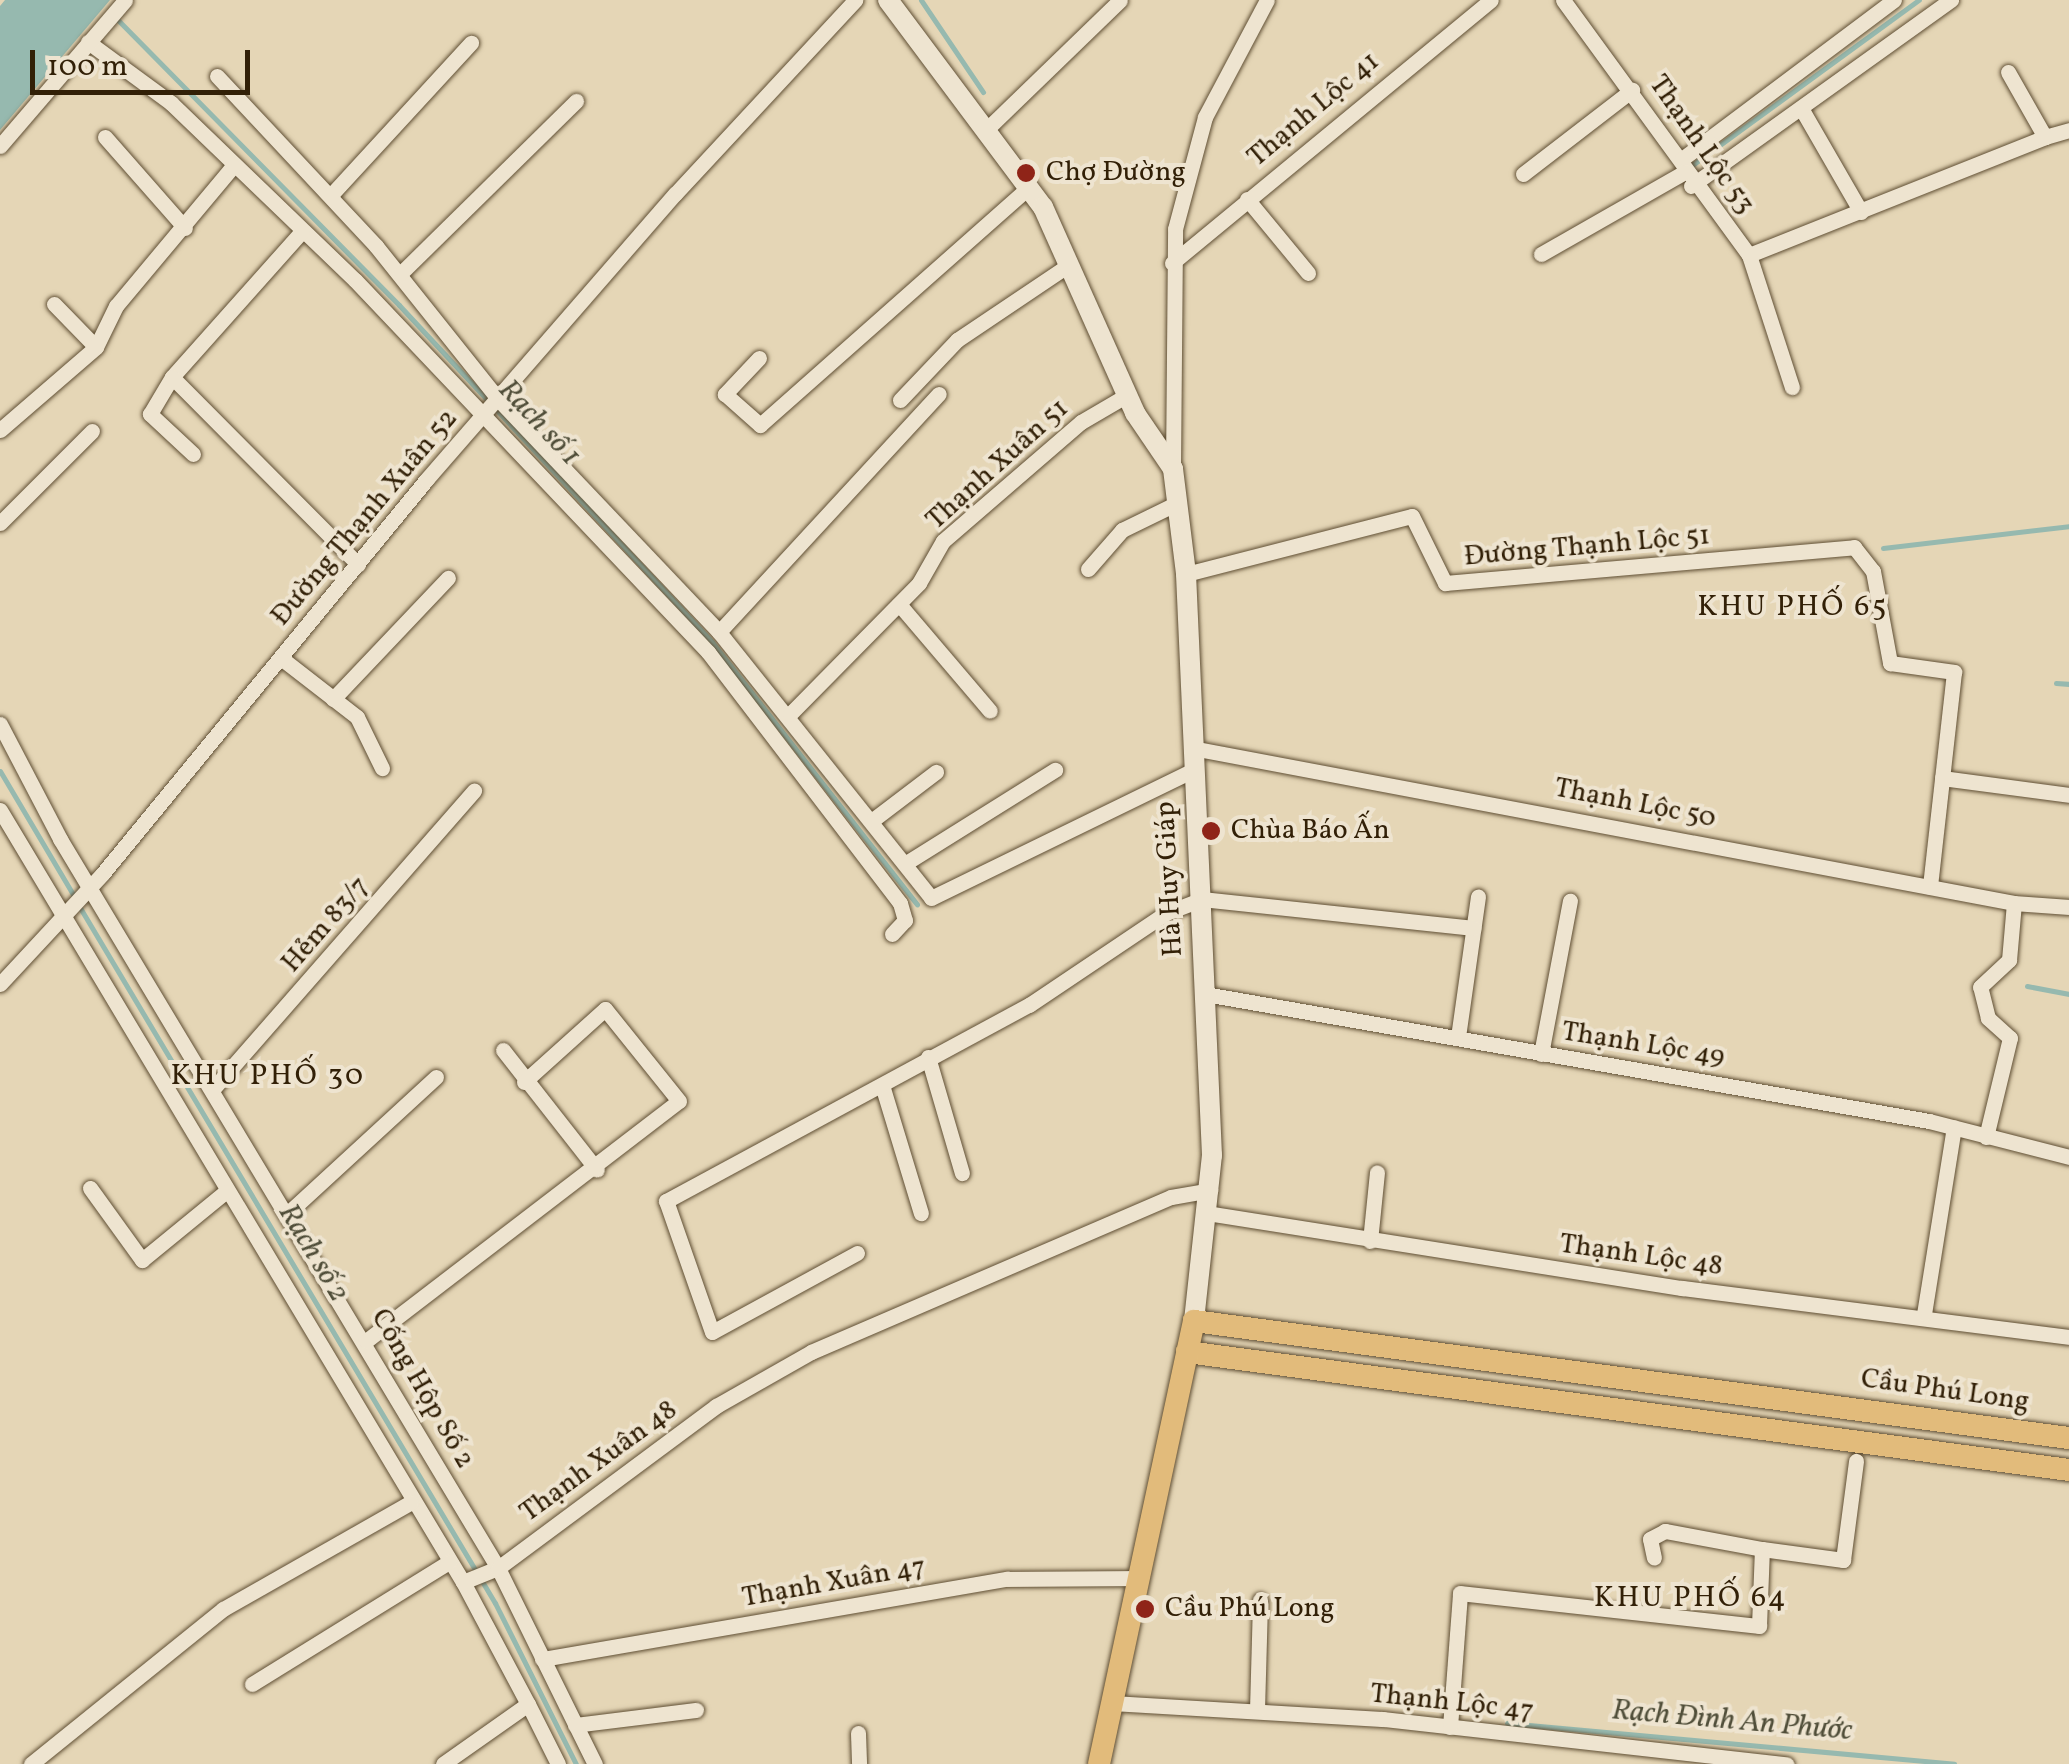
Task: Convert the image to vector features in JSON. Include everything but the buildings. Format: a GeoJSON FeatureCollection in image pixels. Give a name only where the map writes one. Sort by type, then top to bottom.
{"type":"FeatureCollection","features":[{"type":"Feature","properties":{"kind":"main road","name":"Hà Huy Giáp"},"geometry":{"type":"LineString","coordinates":[[1099,1764],[1194,1320]]}},
{"type":"Feature","properties":{"kind":"main road","name":"Cầu Phú Long"},"geometry":{"type":"LineString","coordinates":[[1194,1320],[2069,1438]]}},
{"type":"Feature","properties":{"kind":"main road"},"geometry":{"type":"LineString","coordinates":[[1187,1352],[2069,1470]]}},
{"type":"Feature","properties":{"kind":"street","name":"Đường Thạnh Xuân 52"},"geometry":{"type":"LineString","coordinates":[[0,984],[92,886],[484,414],[856,0]]}},
{"type":"Feature","properties":{"kind":"street"},"geometry":{"type":"LineString","coordinates":[[888,0],[1029,187],[1070,264],[1127,395],[1172,469]]}},
{"type":"Feature","properties":{"kind":"street"},"geometry":{"type":"LineString","coordinates":[[988,129],[1120,0]]}},
{"type":"Feature","properties":{"kind":"street","name":"Hà Huy Giáp"},"geometry":{"type":"LineString","coordinates":[[1194,1320],[1210,1190],[1206,994],[1186,574],[1172,469],[1172,263],[1206,118],[1268,0]]}},
{"type":"Feature","properties":{"kind":"street","name":"Thạnh Lộc 41"},"geometry":{"type":"LineString","coordinates":[[1172,263],[1491,0]]}},
{"type":"Feature","properties":{"kind":"street","name":"Thạnh Lộc 53"},"geometry":{"type":"LineString","coordinates":[[1563,0],[1749,255],[1792,388]]}},
{"type":"Feature","properties":{"kind":"street"},"geometry":{"type":"LineString","coordinates":[[1686,172],[1894,0]]}},
{"type":"Feature","properties":{"kind":"street"},"geometry":{"type":"LineString","coordinates":[[1541,254],[1800,108],[1951,0]]}},
{"type":"Feature","properties":{"kind":"street"},"geometry":{"type":"LineString","coordinates":[[0,146],[122,4]]}},
{"type":"Feature","properties":{"kind":"street"},"geometry":{"type":"LineString","coordinates":[[88,42],[171,103],[484,414],[708,652],[866,854],[905,912],[892,934]]}},
{"type":"Feature","properties":{"kind":"street"},"geometry":{"type":"LineString","coordinates":[[331,196],[472,42]]}},
{"type":"Feature","properties":{"kind":"street"},"geometry":{"type":"LineString","coordinates":[[2008,72],[2046,137]]}},
{"type":"Feature","properties":{"kind":"street"},"geometry":{"type":"LineString","coordinates":[[217,76],[400,274],[498,399],[719,632],[790,714],[938,900],[1077,820],[1194,770]]}},
{"type":"Feature","properties":{"kind":"street"},"geometry":{"type":"LineString","coordinates":[[1523,174],[1632,90]]}},
{"type":"Feature","properties":{"kind":"street"},"geometry":{"type":"LineString","coordinates":[[400,274],[576,101]]}},
{"type":"Feature","properties":{"kind":"street"},"geometry":{"type":"LineString","coordinates":[[1800,108],[1861,212]]}},
{"type":"Feature","properties":{"kind":"street"},"geometry":{"type":"LineString","coordinates":[[1749,255],[2069,130]]}},
{"type":"Feature","properties":{"kind":"street"},"geometry":{"type":"LineString","coordinates":[[105,137],[185,228]]}},
{"type":"Feature","properties":{"kind":"street"},"geometry":{"type":"LineString","coordinates":[[0,430],[96,348],[116,306],[233,166]]}},
{"type":"Feature","properties":{"kind":"street"},"geometry":{"type":"LineString","coordinates":[[758,358],[725,394],[760,425],[1029,187]]}},
{"type":"Feature","properties":{"kind":"street"},"geometry":{"type":"LineString","coordinates":[[1247,199],[1308,274]]}},
{"type":"Feature","properties":{"kind":"street"},"geometry":{"type":"LineString","coordinates":[[192,454],[150,414],[172,377],[302,232]]}},
{"type":"Feature","properties":{"kind":"street"},"geometry":{"type":"LineString","coordinates":[[900,400],[957,340],[1070,264]]}},
{"type":"Feature","properties":{"kind":"street"},"geometry":{"type":"LineString","coordinates":[[54,304],[96,348]]}},
{"type":"Feature","properties":{"kind":"street"},"geometry":{"type":"LineString","coordinates":[[172,377],[358,564]]}},
{"type":"Feature","properties":{"kind":"street"},"geometry":{"type":"LineString","coordinates":[[719,632],[939,394]]}},
{"type":"Feature","properties":{"kind":"street","name":"Thạnh Xuân 51"},"geometry":{"type":"LineString","coordinates":[[790,714],[899,604],[936,562],[943,541],[1082,422],[1127,395]]}},
{"type":"Feature","properties":{"kind":"street"},"geometry":{"type":"LineString","coordinates":[[0,522],[92,430]]}},
{"type":"Feature","properties":{"kind":"street"},"geometry":{"type":"LineString","coordinates":[[1088,568],[1122,530],[1177,502]]}},
{"type":"Feature","properties":{"kind":"street","name":"Đường Thạnh Lộc 51"},"geometry":{"type":"LineString","coordinates":[[1186,574],[1412,516],[1445,583],[1854,547],[1873,571],[1890,664],[1954,672],[1942,778]]}},
{"type":"Feature","properties":{"kind":"street"},"geometry":{"type":"LineString","coordinates":[[334,699],[448,578]]}},
{"type":"Feature","properties":{"kind":"street"},"geometry":{"type":"LineString","coordinates":[[899,604],[990,710]]}},
{"type":"Feature","properties":{"kind":"street"},"geometry":{"type":"LineString","coordinates":[[281,658],[357,718],[382,768]]}},
{"type":"Feature","properties":{"kind":"street","name":"Cống Hộp Số 2"},"geometry":{"type":"LineString","coordinates":[[0,724],[212,1090],[366,1341],[498,1568],[595,1764]]}},
{"type":"Feature","properties":{"kind":"street","name":"Thạnh Lộc 50"},"geometry":{"type":"LineString","coordinates":[[1192,748],[2014,904],[2069,907]]}},
{"type":"Feature","properties":{"kind":"street"},"geometry":{"type":"LineString","coordinates":[[906,863],[1055,770]]}},
{"type":"Feature","properties":{"kind":"street"},"geometry":{"type":"LineString","coordinates":[[874,819],[936,772]]}},
{"type":"Feature","properties":{"kind":"street"},"geometry":{"type":"LineString","coordinates":[[1930,887],[1942,778],[2069,795]]}},
{"type":"Feature","properties":{"kind":"street","name":"Hẻm 83/7"},"geometry":{"type":"LineString","coordinates":[[212,1090],[474,790]]}},
{"type":"Feature","properties":{"kind":"street"},"geometry":{"type":"LineString","coordinates":[[0,810],[411,1502],[464,1582],[558,1764]]}},
{"type":"Feature","properties":{"kind":"street"},"geometry":{"type":"LineString","coordinates":[[1458,1037],[1478,896]]}},
{"type":"Feature","properties":{"kind":"street"},"geometry":{"type":"LineString","coordinates":[[857,1252],[712,1332],[666,1201],[882,1084],[1202,899],[1473,928]]}},
{"type":"Feature","properties":{"kind":"street"},"geometry":{"type":"LineString","coordinates":[[1541,1054],[1570,901]]}},
{"type":"Feature","properties":{"kind":"street"},"geometry":{"type":"LineString","coordinates":[[1986,1137],[2010,1038],[1988,1018],[1980,987],[2008,960],[2014,904]]}},
{"type":"Feature","properties":{"kind":"street","name":"Thạnh Lộc 49"},"geometry":{"type":"LineString","coordinates":[[1206,994],[1954,1127],[2069,1157]]}},
{"type":"Feature","properties":{"kind":"street"},"geometry":{"type":"LineString","coordinates":[[366,1341],[597,1170],[679,1101],[605,1009],[524,1082]]}},
{"type":"Feature","properties":{"kind":"street"},"geometry":{"type":"LineString","coordinates":[[503,1050],[524,1082],[597,1170]]}},
{"type":"Feature","properties":{"kind":"street"},"geometry":{"type":"LineString","coordinates":[[928,1058],[962,1174]]}},
{"type":"Feature","properties":{"kind":"street"},"geometry":{"type":"LineString","coordinates":[[288,1213],[436,1077]]}},
{"type":"Feature","properties":{"kind":"street"},"geometry":{"type":"LineString","coordinates":[[882,1084],[921,1213]]}},
{"type":"Feature","properties":{"kind":"street"},"geometry":{"type":"LineString","coordinates":[[1924,1314],[1954,1127]]}},
{"type":"Feature","properties":{"kind":"street"},"geometry":{"type":"LineString","coordinates":[[1370,1240],[1376,1172]]}},
{"type":"Feature","properties":{"kind":"street"},"geometry":{"type":"LineString","coordinates":[[90,1188],[142,1260],[225,1192]]}},
{"type":"Feature","properties":{"kind":"street","name":"Thạnh Xuân 48"},"geometry":{"type":"LineString","coordinates":[[464,1582],[498,1568],[716,1406],[811,1352],[1171,1197],[1210,1190]]}},
{"type":"Feature","properties":{"kind":"street","name":"Thạnh Lộc 48"},"geometry":{"type":"LineString","coordinates":[[1207,1213],[1682,1288],[1924,1314],[2069,1337]]}},
{"type":"Feature","properties":{"kind":"street"},"geometry":{"type":"LineString","coordinates":[[1654,1558],[1650,1540],[1664,1532],[1843,1560],[1856,1461]]}},
{"type":"Feature","properties":{"kind":"street"},"geometry":{"type":"LineString","coordinates":[[31,1764],[223,1609],[411,1502]]}},
{"type":"Feature","properties":{"kind":"street"},"geometry":{"type":"LineString","coordinates":[[1450,1727],[1460,1594],[1758,1626],[1762,1549]]}},
{"type":"Feature","properties":{"kind":"street"},"geometry":{"type":"LineString","coordinates":[[252,1684],[449,1562]]}},
{"type":"Feature","properties":{"kind":"street","name":"Thạnh Xuân 47"},"geometry":{"type":"LineString","coordinates":[[542,1659],[1007,1578],[1136,1578]]}},
{"type":"Feature","properties":{"kind":"street"},"geometry":{"type":"LineString","coordinates":[[1257,1710],[1260,1600]]}},
{"type":"Feature","properties":{"kind":"street","name":"Thạnh Lộc 47"},"geometry":{"type":"LineString","coordinates":[[1110,1703],[1257,1710],[1450,1727],[1786,1764]]}},
{"type":"Feature","properties":{"kind":"street"},"geometry":{"type":"LineString","coordinates":[[443,1764],[528,1704]]}},
{"type":"Feature","properties":{"kind":"street"},"geometry":{"type":"LineString","coordinates":[[576,1725],[696,1710]]}},
{"type":"Feature","properties":{"kind":"street"},"geometry":{"type":"LineString","coordinates":[[858,1733],[860,1764]]}},
{"type":"Feature","properties":{"kind":"water"},"geometry":{"type":"Polygon","coordinates":[[[5,0],[110,0],[0,130],[0,6],[5,0]]]}},
{"type":"Feature","properties":{"kind":"waterway"},"geometry":{"type":"LineString","coordinates":[[921,0],[983,92]]}},
{"type":"Feature","properties":{"kind":"waterway"},"geometry":{"type":"LineString","coordinates":[[1691,166],[1919,0]]}},
{"type":"Feature","properties":{"kind":"waterway","name":"Rạch số 1"},"geometry":{"type":"LineString","coordinates":[[114,16],[399,305],[712,642],[917,904]]}},
{"type":"Feature","properties":{"kind":"waterway"},"geometry":{"type":"LineString","coordinates":[[1883,548],[2069,526]]}},
{"type":"Feature","properties":{"kind":"waterway"},"geometry":{"type":"LineString","coordinates":[[2056,683],[2069,684]]}},
{"type":"Feature","properties":{"kind":"waterway","name":"Rạch số 2"},"geometry":{"type":"LineString","coordinates":[[0,771],[74,896]]}},
{"type":"Feature","properties":{"kind":"waterway","name":"Rạch số 2"},"geometry":{"type":"LineString","coordinates":[[79,906],[495,1603],[576,1764]]}},
{"type":"Feature","properties":{"kind":"waterway"},"geometry":{"type":"LineString","coordinates":[[2027,986],[2069,994]]}},
{"type":"Feature","properties":{"kind":"waterway","name":"Rạch Đình An Phước"},"geometry":{"type":"LineString","coordinates":[[1507,1723],[1954,1764]]}},
{"type":"Feature","properties":{"kind":"place","name":"Chợ Đường"},"geometry":{"type":"Point","coordinates":[1026,173]}},
{"type":"Feature","properties":{"kind":"place","name":"Chùa Báo Ấn"},"geometry":{"type":"Point","coordinates":[1211,831]}},
{"type":"Feature","properties":{"kind":"place","name":"Cầu Phú Long"},"geometry":{"type":"Point","coordinates":[1145,1609]}},
{"type":"Feature","properties":{"kind":"district","name":"KHU PHỐ 65"},"geometry":{"type":"Point","coordinates":[1793,607]}},
{"type":"Feature","properties":{"kind":"district","name":"KHU PHỐ 30"},"geometry":{"type":"Point","coordinates":[268,1076]}},
{"type":"Feature","properties":{"kind":"district","name":"KHU PHỐ 64"},"geometry":{"type":"Point","coordinates":[1691,1598]}}]}
